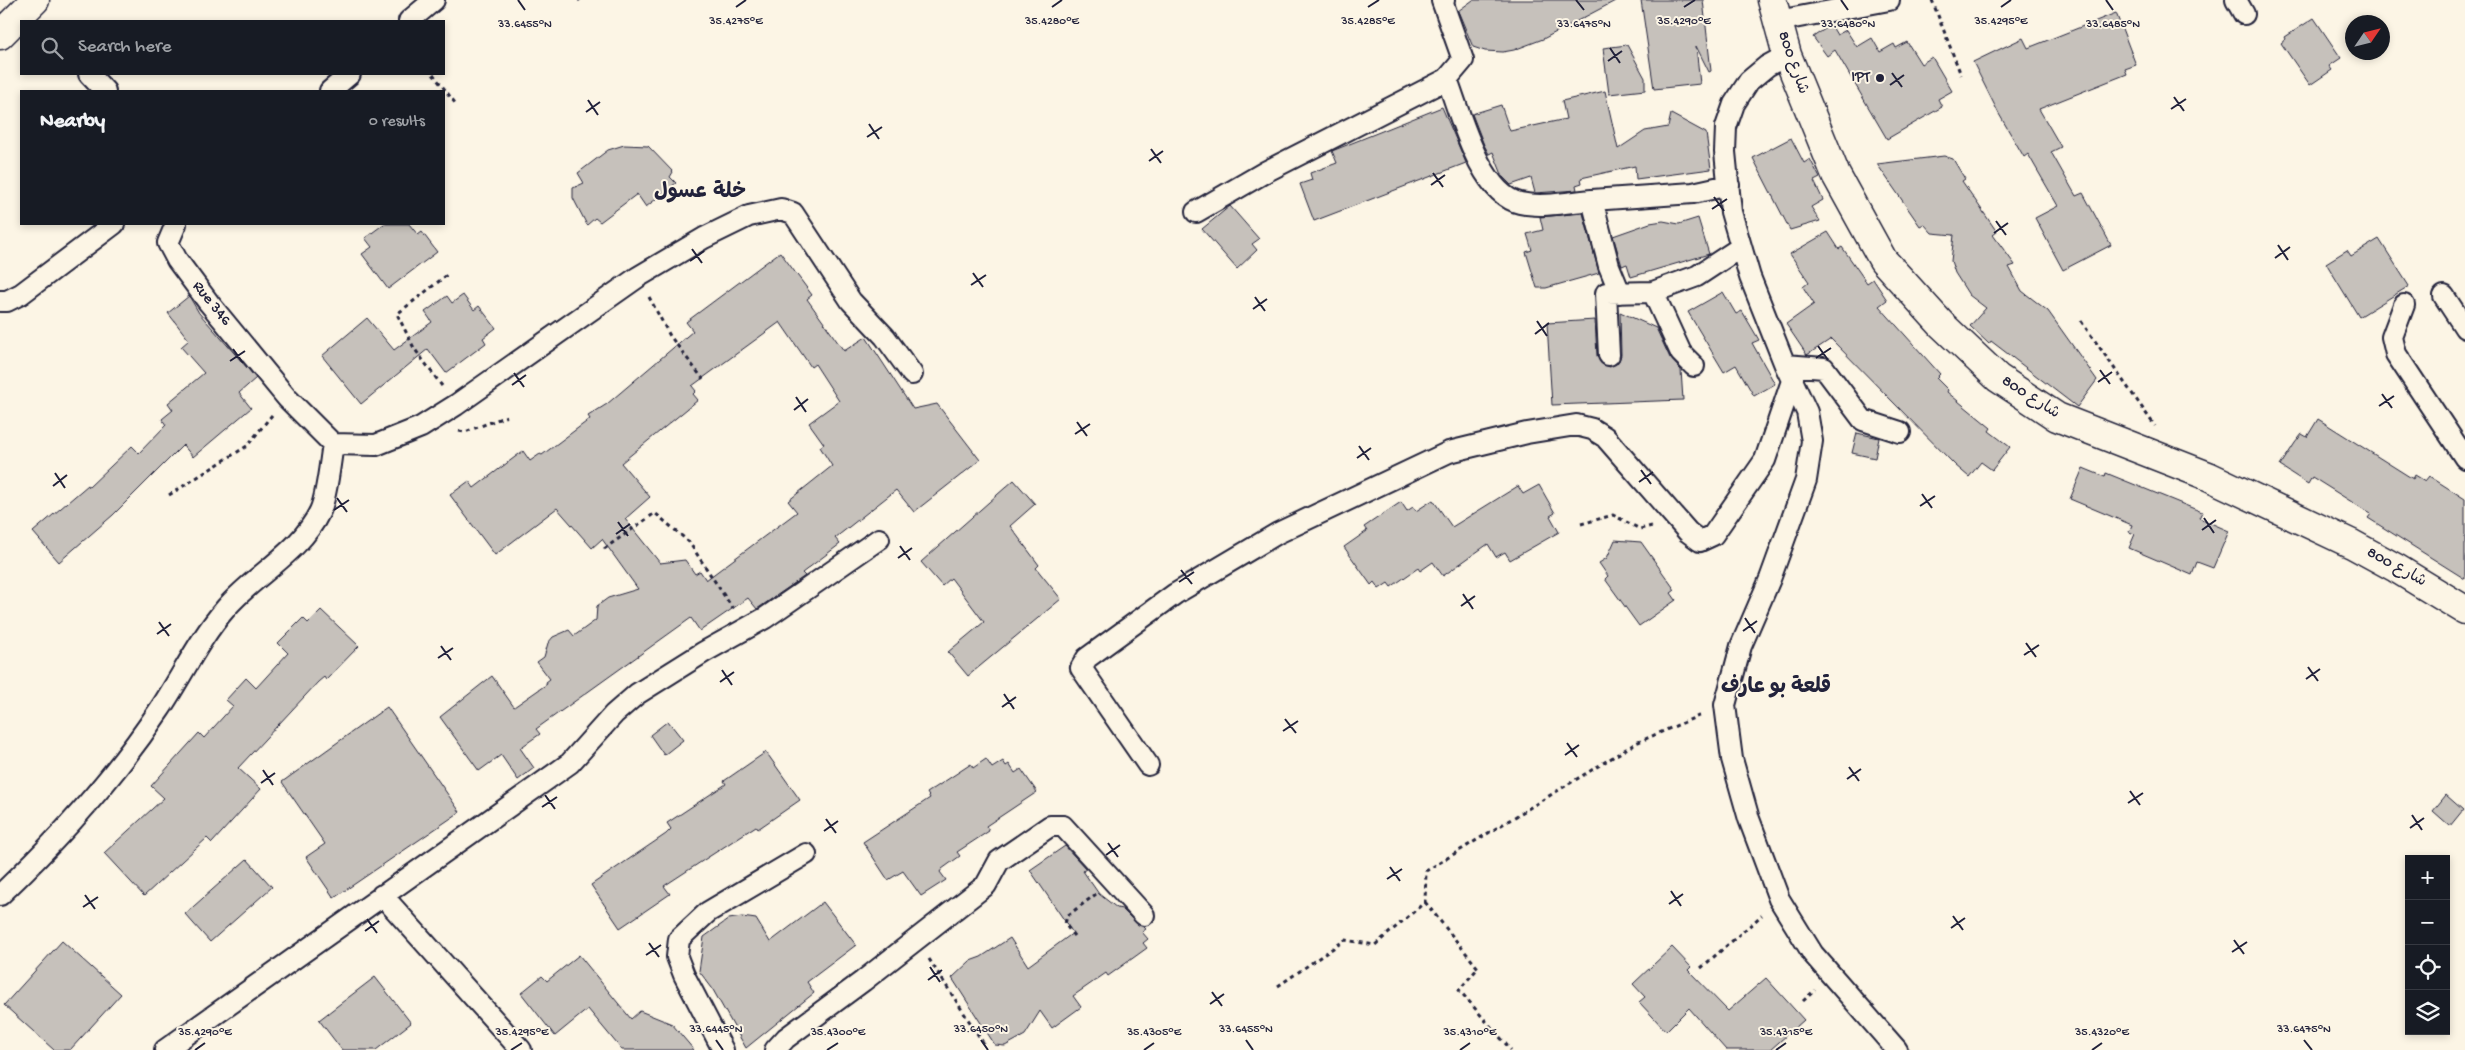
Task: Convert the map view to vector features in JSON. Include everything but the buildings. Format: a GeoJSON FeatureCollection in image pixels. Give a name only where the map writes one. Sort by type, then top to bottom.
{"type":"FeatureCollection","features":[{"type":"Feature","properties":{"kind":"main road"},"geometry":{"type":"LineString","coordinates":[[0,35],[33,10]]}},
{"type":"Feature","properties":{"kind":"main road","name":"شارع 800"},"geometry":{"type":"LineString","coordinates":[[1775,11],[1787,55],[1836,175],[1879,252],[1942,325],[1998,378],[2056,416],[2208,476],[2352,544],[2465,610]]}},
{"type":"Feature","properties":{"kind":"street"},"geometry":{"type":"LineString","coordinates":[[410,20],[434,0]]}},
{"type":"Feature","properties":{"kind":"street"},"geometry":{"type":"LineString","coordinates":[[1196,212],[1267,171],[1447,79],[1463,60],[1442,1],[1444,0]]}},
{"type":"Feature","properties":{"kind":"street"},"geometry":{"type":"LineString","coordinates":[[1775,11],[1889,0]]}},
{"type":"Feature","properties":{"kind":"street"},"geometry":{"type":"LineString","coordinates":[[1787,55],[1767,66],[1749,81],[1734,104],[1726,127],[1726,152],[1731,212],[1750,277],[1807,412],[1812,441],[1806,480],[1770,579],[1741,646],[1724,705],[1732,759],[1749,819],[1779,899],[1813,954],[1896,1050]]}},
{"type":"Feature","properties":{"kind":"street"},"geometry":{"type":"LineString","coordinates":[[90,75],[104,90]]}},
{"type":"Feature","properties":{"kind":"street"},"geometry":{"type":"LineString","coordinates":[[331,90],[349,75]]}},
{"type":"Feature","properties":{"kind":"street"},"geometry":{"type":"LineString","coordinates":[[1447,79],[1482,169],[1493,187],[1519,203],[1551,204],[1693,193],[1729,185]]}},
{"type":"Feature","properties":{"kind":"street"},"geometry":{"type":"LineString","coordinates":[[1592,200],[1609,266],[1620,293]]}},
{"type":"Feature","properties":{"kind":"street"},"geometry":{"type":"LineString","coordinates":[[0,895],[42,855],[106,784],[160,709],[194,653],[226,608],[301,539],[320,510],[333,444],[376,444],[421,427],[456,405],[638,277],[704,238],[749,216],[781,209],[793,213],[851,301],[885,337],[912,374]]}},
{"type":"Feature","properties":{"kind":"street"},"geometry":{"type":"LineString","coordinates":[[0,301],[7,301],[21,294],[113,225]]}},
{"type":"Feature","properties":{"kind":"street","name":"Rue 346"},"geometry":{"type":"LineString","coordinates":[[176,225],[168,243],[176,260],[287,398],[333,444]]}},
{"type":"Feature","properties":{"kind":"street"},"geometry":{"type":"LineString","coordinates":[[1609,355],[1606,293],[1653,292],[1697,276],[1742,247]]}},
{"type":"Feature","properties":{"kind":"street"},"geometry":{"type":"LineString","coordinates":[[1653,292],[1681,353],[1694,366]]}},
{"type":"Feature","properties":{"kind":"street"},"geometry":{"type":"LineString","coordinates":[[2444,296],[2465,328]]}},
{"type":"Feature","properties":{"kind":"street"},"geometry":{"type":"LineString","coordinates":[[2404,305],[2392,337],[2396,354],[2465,458]]}},
{"type":"Feature","properties":{"kind":"street"},"geometry":{"type":"LineString","coordinates":[[1789,372],[1824,368],[1864,420],[1900,432]]}},
{"type":"Feature","properties":{"kind":"street"},"geometry":{"type":"LineString","coordinates":[[1148,765],[1081,668],[1087,658],[1175,594],[1286,529],[1450,452],[1527,432],[1576,425],[1592,429],[1605,437],[1688,532],[1700,541],[1713,535],[1765,460],[1789,372]]}},
{"type":"Feature","properties":{"kind":"street"},"geometry":{"type":"LineString","coordinates":[[164,1050],[570,763],[614,714],[637,694],[745,628],[765,618],[879,538]]}},
{"type":"Feature","properties":{"kind":"street"},"geometry":{"type":"LineString","coordinates":[[775,1050],[786,1038],[917,940],[986,885],[998,861],[1050,826],[1063,826],[1144,915]]}},
{"type":"Feature","properties":{"kind":"street"},"geometry":{"type":"LineString","coordinates":[[723,1050],[684,975],[677,957],[679,939],[708,912],[806,854]]}},
{"type":"Feature","properties":{"kind":"street"},"geometry":{"type":"LineString","coordinates":[[382,895],[521,1050]]}},
{"type":"Feature","properties":{"kind":"path"},"geometry":{"type":"LineString","coordinates":[[1932,0],[1961,75]]}},
{"type":"Feature","properties":{"kind":"path"},"geometry":{"type":"LineString","coordinates":[[435,75],[455,103]]}},
{"type":"Feature","properties":{"kind":"path"},"geometry":{"type":"LineString","coordinates":[[447,275],[397,314],[414,348],[456,405]]}},
{"type":"Feature","properties":{"kind":"path"},"geometry":{"type":"LineString","coordinates":[[638,277],[670,336],[704,379]]}},
{"type":"Feature","properties":{"kind":"path"},"geometry":{"type":"LineString","coordinates":[[2081,321],[2149,415],[2176,464]]}},
{"type":"Feature","properties":{"kind":"path"},"geometry":{"type":"LineString","coordinates":[[169,495],[247,446],[287,398]]}},
{"type":"Feature","properties":{"kind":"path"},"geometry":{"type":"LineString","coordinates":[[1581,524],[1613,515],[1640,529],[1656,525],[1668,510]]}},
{"type":"Feature","properties":{"kind":"path"},"geometry":{"type":"LineString","coordinates":[[604,549],[655,513],[689,542],[745,628]]}},
{"type":"Feature","properties":{"kind":"path"},"geometry":{"type":"LineString","coordinates":[[1509,1049],[1459,990],[1478,968],[1425,902],[1426,871],[1636,743],[1724,705]]}},
{"type":"Feature","properties":{"kind":"path"},"geometry":{"type":"LineString","coordinates":[[1074,936],[1065,924],[1067,916],[1111,880]]}},
{"type":"Feature","properties":{"kind":"path"},"geometry":{"type":"LineString","coordinates":[[1701,968],[1779,899]]}},
{"type":"Feature","properties":{"kind":"path"},"geometry":{"type":"LineString","coordinates":[[1278,986],[1345,940],[1375,945],[1425,902]]}},
{"type":"Feature","properties":{"kind":"path"},"geometry":{"type":"LineString","coordinates":[[917,940],[984,1044]]}},
{"type":"Feature","properties":{"kind":"place","name":"IPT"},"geometry":{"type":"Point","coordinates":[1880,78]}},
{"type":"Feature","properties":{"kind":"district","name":"خلة عسول"},"geometry":{"type":"Point","coordinates":[700,193]}},
{"type":"Feature","properties":{"kind":"district","name":"قلعة بو عارف"},"geometry":{"type":"Point","coordinates":[1776,688]}}]}
